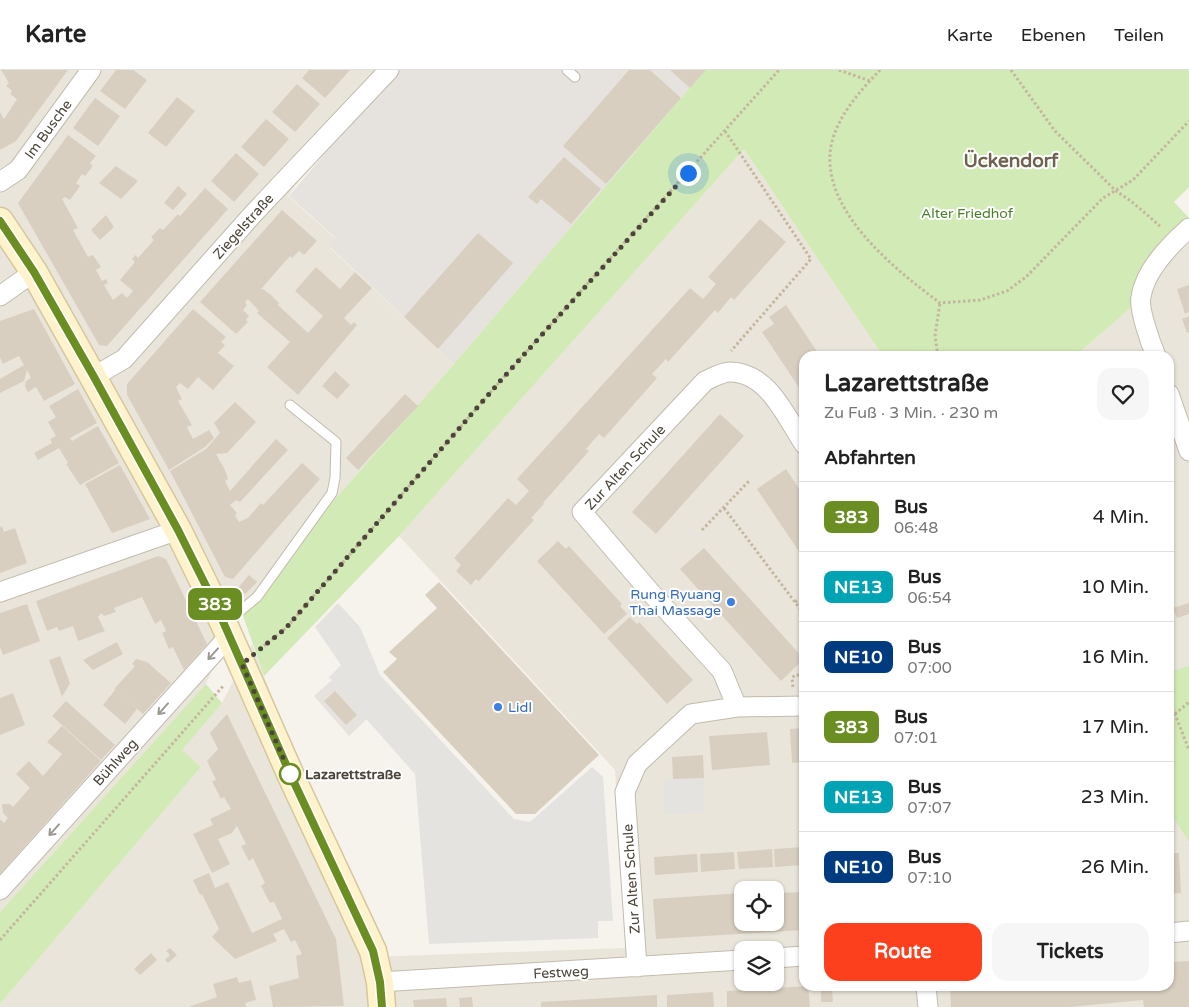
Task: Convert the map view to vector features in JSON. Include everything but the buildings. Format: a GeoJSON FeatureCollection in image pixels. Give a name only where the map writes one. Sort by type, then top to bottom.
{"type":"FeatureCollection","features":[{"type":"Feature","properties":{"kind":"main road"},"geometry":{"type":"LineString","coordinates":[[0,222],[34,272],[94,377],[178,530],[227,629],[292,778],[364,929],[373,951],[381,995]]}},
{"type":"Feature","properties":{"kind":"street","name":"Im Busche"},"geometry":{"type":"LineString","coordinates":[[0,182],[18,170],[91,70]]}},
{"type":"Feature","properties":{"kind":"street","name":"Ziegelstraße"},"geometry":{"type":"LineString","coordinates":[[94,377],[124,360],[253,214],[389,70]]}},
{"type":"Feature","properties":{"kind":"street"},"geometry":{"type":"LineString","coordinates":[[1154,351],[1148,335],[1140,298],[1150,274],[1182,234]]}},
{"type":"Feature","properties":{"kind":"street"},"geometry":{"type":"LineString","coordinates":[[0,296],[34,272]]}},
{"type":"Feature","properties":{"kind":"street","name":"Zur Alten Schule"},"geometry":{"type":"LineString","coordinates":[[737,707],[722,671],[652,594],[582,512],[705,381],[717,376],[729,372],[753,376],[768,390],[799,436]]}},
{"type":"Feature","properties":{"kind":"street"},"geometry":{"type":"LineString","coordinates":[[1174,408],[1189,451]]}},
{"type":"Feature","properties":{"kind":"street"},"geometry":{"type":"LineString","coordinates":[[0,592],[178,530]]}},
{"type":"Feature","properties":{"kind":"street","name":"Bühlweg"},"geometry":{"type":"LineString","coordinates":[[0,890],[227,629]]}},
{"type":"Feature","properties":{"kind":"street","name":"Zur Alten Schule"},"geometry":{"type":"LineString","coordinates":[[638,967],[625,792],[630,775],[637,764],[691,714],[737,707],[799,706]]}},
{"type":"Feature","properties":{"kind":"street"},"geometry":{"type":"LineString","coordinates":[[1174,932],[1189,931]]}},
{"type":"Feature","properties":{"kind":"street"},"geometry":{"type":"LineString","coordinates":[[784,957],[799,956]]}},
{"type":"Feature","properties":{"kind":"street","name":"Festweg"},"geometry":{"type":"LineString","coordinates":[[381,995],[638,967],[734,961]]}},
{"type":"Feature","properties":{"kind":"street"},"geometry":{"type":"LineString","coordinates":[[926,991],[928,1007]]}},
{"type":"Feature","properties":{"kind":"lane"},"geometry":{"type":"LineString","coordinates":[[567,70],[575,77]]}},
{"type":"Feature","properties":{"kind":"lane"},"geometry":{"type":"LineString","coordinates":[[227,629],[257,597],[332,493],[335,478],[336,442],[290,405]]}},
{"type":"Feature","properties":{"kind":"path"},"geometry":{"type":"LineString","coordinates":[[0,940],[242,664],[286,628],[502,379],[778,70],[784,70]]}},
{"type":"Feature","properties":{"kind":"path"},"geometry":{"type":"LineString","coordinates":[[839,70],[870,81]]}},
{"type":"Feature","properties":{"kind":"path"},"geometry":{"type":"LineString","coordinates":[[880,70],[838,125],[830,153],[832,180],[845,209],[864,236],[894,266],[940,303],[980,300],[1006,291],[1026,277],[1103,198],[1133,180],[1189,121]]}},
{"type":"Feature","properties":{"kind":"path"},"geometry":{"type":"LineString","coordinates":[[1012,70],[1056,131],[1116,191],[1182,234]]}},
{"type":"Feature","properties":{"kind":"path"},"geometry":{"type":"LineString","coordinates":[[717,376],[723,360],[811,259],[725,131]]}},
{"type":"Feature","properties":{"kind":"path"},"geometry":{"type":"LineString","coordinates":[[937,351],[935,336],[940,303]]}},
{"type":"Feature","properties":{"kind":"path"},"geometry":{"type":"LineString","coordinates":[[702,530],[749,481]]}},
{"type":"Feature","properties":{"kind":"path"},"geometry":{"type":"LineString","coordinates":[[724,508],[799,607]]}},
{"type":"Feature","properties":{"kind":"path"},"geometry":{"type":"LineString","coordinates":[[795,602],[799,599]]}},
{"type":"Feature","properties":{"kind":"path"},"geometry":{"type":"LineString","coordinates":[[1189,702],[1175,714],[1189,750]]}},
{"type":"Feature","properties":{"kind":"shaded area"},"geometry":{"type":"Polygon","coordinates":[[[0,70],[378,70],[288,196],[336,239],[330,248],[454,364],[240,607],[206,684],[0,912],[0,70]]]}},
{"type":"Feature","properties":{"kind":"shaded area"},"geometry":{"type":"Polygon","coordinates":[[[396,70],[705,70],[454,364],[330,247],[336,238],[289,196],[396,70]]]}},
{"type":"Feature","properties":{"kind":"shaded area"},"geometry":{"type":"Polygon","coordinates":[[[744,149],[880,351],[799,351],[799,991],[1174,991],[1174,819],[1189,842],[1189,1007],[0,1007],[0,1004],[201,767],[181,750],[222,703],[252,644],[370,957],[626,948],[615,770],[399,536],[744,149]]]}},
{"type":"Feature","properties":{"kind":"shaded area"},"geometry":{"type":"Polygon","coordinates":[[[1189,243],[1189,666],[1174,672],[1174,351],[1081,351],[1134,305],[1170,255],[1189,243]]]}},
{"type":"Feature","properties":{"kind":"shaded area"},"geometry":{"type":"Polygon","coordinates":[[[338,603],[360,627],[380,675],[514,819],[530,822],[592,767],[603,777],[613,921],[598,921],[598,938],[429,944],[415,774],[329,677],[341,665],[315,627],[338,603]]]}},
{"type":"Feature","properties":{"kind":"shaded area"},"geometry":{"type":"Polygon","coordinates":[[[332,680],[367,719],[349,736],[314,696],[332,680]]]}},
{"type":"Feature","properties":{"kind":"shaded area"},"geometry":{"type":"Polygon","coordinates":[[[704,778],[705,813],[664,814],[663,779],[704,778]]]}},
{"type":"Feature","properties":{"kind":"green space","name":"Alter Friedhof"},"geometry":{"type":"Polygon","coordinates":[[[705,70],[1189,70],[1189,187],[1174,202],[1189,218],[1189,223],[1134,305],[1081,351],[880,351],[744,149],[399,536],[264,676],[240,607],[454,364],[705,70]]]}},
{"type":"Feature","properties":{"kind":"green space"},"geometry":{"type":"Polygon","coordinates":[[[1189,666],[1189,842],[1174,819],[1174,670],[1189,666]]]}},
{"type":"Feature","properties":{"kind":"green space"},"geometry":{"type":"Polygon","coordinates":[[[206,684],[222,703],[182,750],[201,767],[0,1004],[0,912],[206,684]]]}},
{"type":"Feature","properties":{"kind":"bus line","name":"383"},"geometry":{"type":"LineString","coordinates":[[0,221],[34,272],[94,377],[178,530],[217,608],[292,778],[373,951],[380,982],[382,1007]]}},
{"type":"Feature","properties":{"kind":"place","name":"Rung Ryuang Thai Massage"},"geometry":{"type":"Point","coordinates":[731,602]}},
{"type":"Feature","properties":{"kind":"place","name":"Lidl"},"geometry":{"type":"Point","coordinates":[498,707]}},
{"type":"Feature","properties":{"kind":"place","name":"Lazarettstraße"},"geometry":{"type":"Point","coordinates":[290,774]}},
{"type":"Feature","properties":{"kind":"district","name":"Ückendorf"},"geometry":{"type":"Point","coordinates":[1011,160]}},
{"type":"Feature","properties":{"kind":"route"},"geometry":{"type":"LineString","coordinates":[[290,774],[292,778],[242,664],[286,628],[502,379],[688,173]]}}]}
